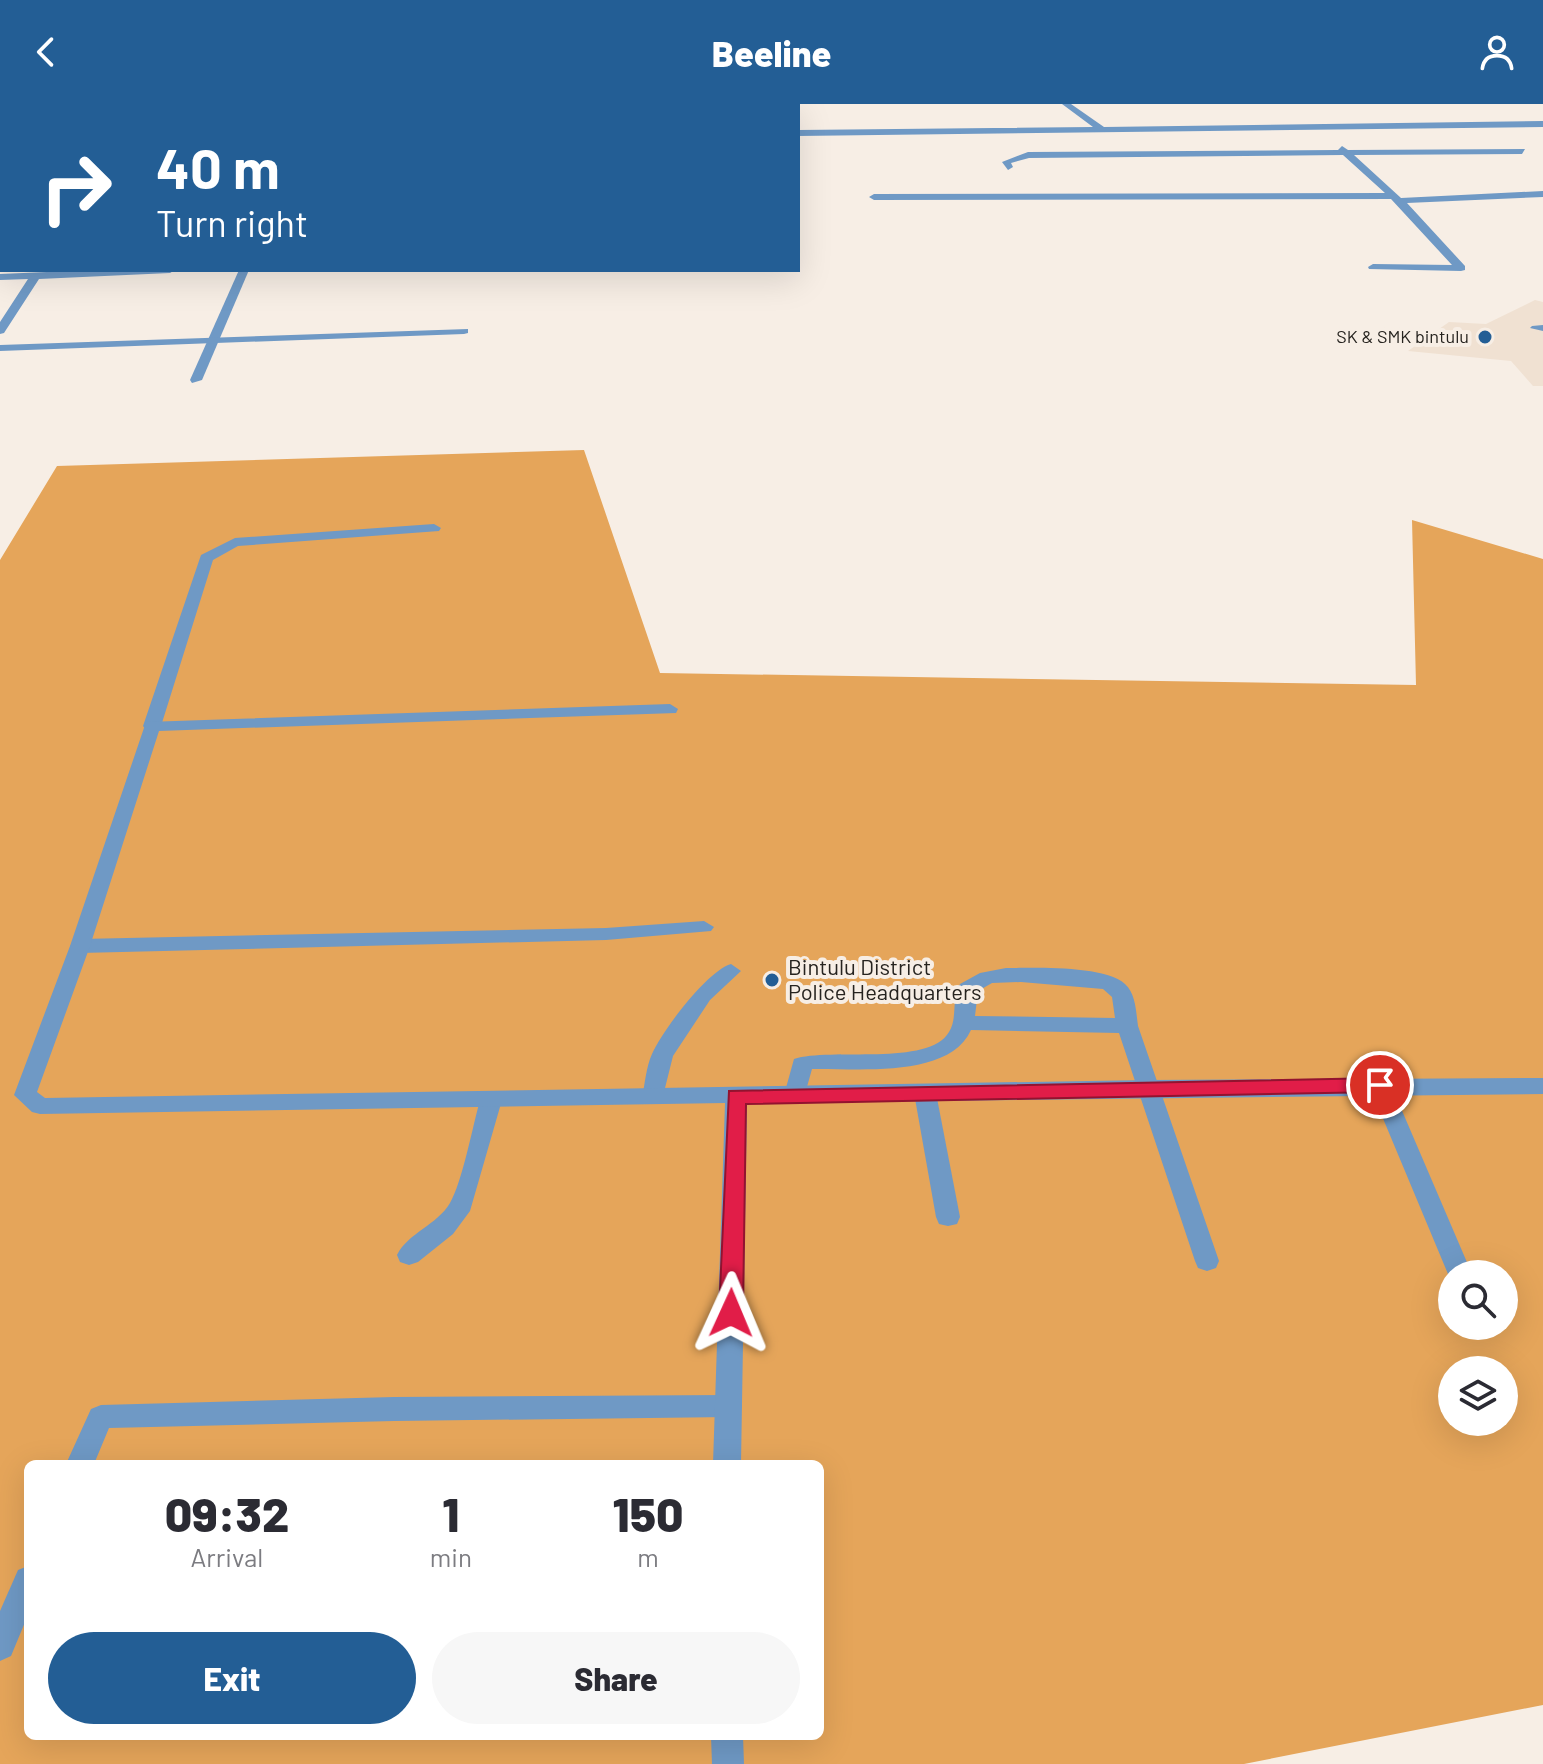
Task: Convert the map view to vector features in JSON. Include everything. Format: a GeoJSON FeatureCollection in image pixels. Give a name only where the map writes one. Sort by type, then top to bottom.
{"type":"FeatureCollection","features":[{"type":"Feature","properties":{"kind":"street"},"geometry":{"type":"LineString","coordinates":[[1066,104],[1102,129]]}},
{"type":"Feature","properties":{"kind":"street"},"geometry":{"type":"LineString","coordinates":[[800,133],[1541,122]]}},
{"type":"Feature","properties":{"kind":"street"},"geometry":{"type":"LineString","coordinates":[[1317,127],[1396,198],[1461,268],[1373,267]]}},
{"type":"Feature","properties":{"kind":"street"},"geometry":{"type":"LineString","coordinates":[[1008,167],[1006,162],[1028,155],[1522,151]]}},
{"type":"Feature","properties":{"kind":"street"},"geometry":{"type":"LineString","coordinates":[[874,197],[1396,198],[1543,194]]}},
{"type":"Feature","properties":{"kind":"street"},"geometry":{"type":"LineString","coordinates":[[0,277],[108,272]]}},
{"type":"Feature","properties":{"kind":"street"},"geometry":{"type":"LineString","coordinates":[[196,380],[243,272]]}},
{"type":"Feature","properties":{"kind":"street"},"geometry":{"type":"LineString","coordinates":[[0,331],[35,276]]}},
{"type":"Feature","properties":{"kind":"street"},"geometry":{"type":"LineString","coordinates":[[0,348],[464,331]]}},
{"type":"Feature","properties":{"kind":"street"},"geometry":{"type":"LineString","coordinates":[[434,528],[235,542],[219,548],[206,558],[80,946],[30,1074],[25,1095],[40,1106],[1148,1088],[1543,1086]]}},
{"type":"Feature","properties":{"kind":"street"},"geometry":{"type":"LineString","coordinates":[[152,726],[670,709]]}},
{"type":"Feature","properties":{"kind":"street"},"geometry":{"type":"LineString","coordinates":[[80,946],[606,934],[704,927]]}},
{"type":"Feature","properties":{"kind":"street"},"geometry":{"type":"LineString","coordinates":[[653,1098],[662,1055],[703,995],[731,971]]}},
{"type":"Feature","properties":{"kind":"street"},"geometry":{"type":"LineString","coordinates":[[795,1095],[802,1064],[921,1057],[951,1044],[960,1036],[967,989],[978,980],[997,975],[1095,979],[1116,986],[1123,996],[1127,1026],[1207,1261]]}},
{"type":"Feature","properties":{"kind":"street"},"geometry":{"type":"LineString","coordinates":[[962,1023],[1127,1026]]}},
{"type":"Feature","properties":{"kind":"street"},"geometry":{"type":"LineString","coordinates":[[1380,1085],[1454,1260]]}},
{"type":"Feature","properties":{"kind":"street"},"geometry":{"type":"LineString","coordinates":[[925,1093],[948,1217]]}},
{"type":"Feature","properties":{"kind":"street"},"geometry":{"type":"LineString","coordinates":[[727,1460],[736,1096]]}},
{"type":"Feature","properties":{"kind":"street"},"geometry":{"type":"LineString","coordinates":[[409,1255],[444,1227],[462,1205],[491,1100]]}},
{"type":"Feature","properties":{"kind":"street"},"geometry":{"type":"LineString","coordinates":[[82,1460],[101,1417],[394,1409],[729,1406]]}},
{"type":"Feature","properties":{"kind":"street"},"geometry":{"type":"LineString","coordinates":[[0,1646],[20,1618]]}},
{"type":"Feature","properties":{"kind":"street"},"geometry":{"type":"LineString","coordinates":[[727,1740],[728,1764]]}},
{"type":"Feature","properties":{"kind":"shaded area","name":"SK & SMK bintulu"},"geometry":{"type":"Polygon","coordinates":[[[1535,300],[1543,302],[1543,386],[1533,386],[1511,361],[1408,351],[1449,322],[1486,324],[1535,300]]]}},
{"type":"Feature","properties":{"kind":"building","name":"Bintulu District Police Headquarters"},"geometry":{"type":"Polygon","coordinates":[[[584,450],[660,673],[1416,685],[1412,520],[1543,559],[1543,1705],[1244,1764],[0,1764],[0,560],[57,466],[584,450]]]}},
{"type":"Feature","properties":{"kind":"place","name":"SK & SMK bintulu"},"geometry":{"type":"Point","coordinates":[1485,337]}},
{"type":"Feature","properties":{"kind":"place","name":"Bintulu District Police Headquarters"},"geometry":{"type":"Point","coordinates":[772,980]}},
{"type":"Feature","properties":{"kind":"route"},"geometry":{"type":"LineString","coordinates":[[731,1313],[736,1096],[1380,1085]]}}]}
